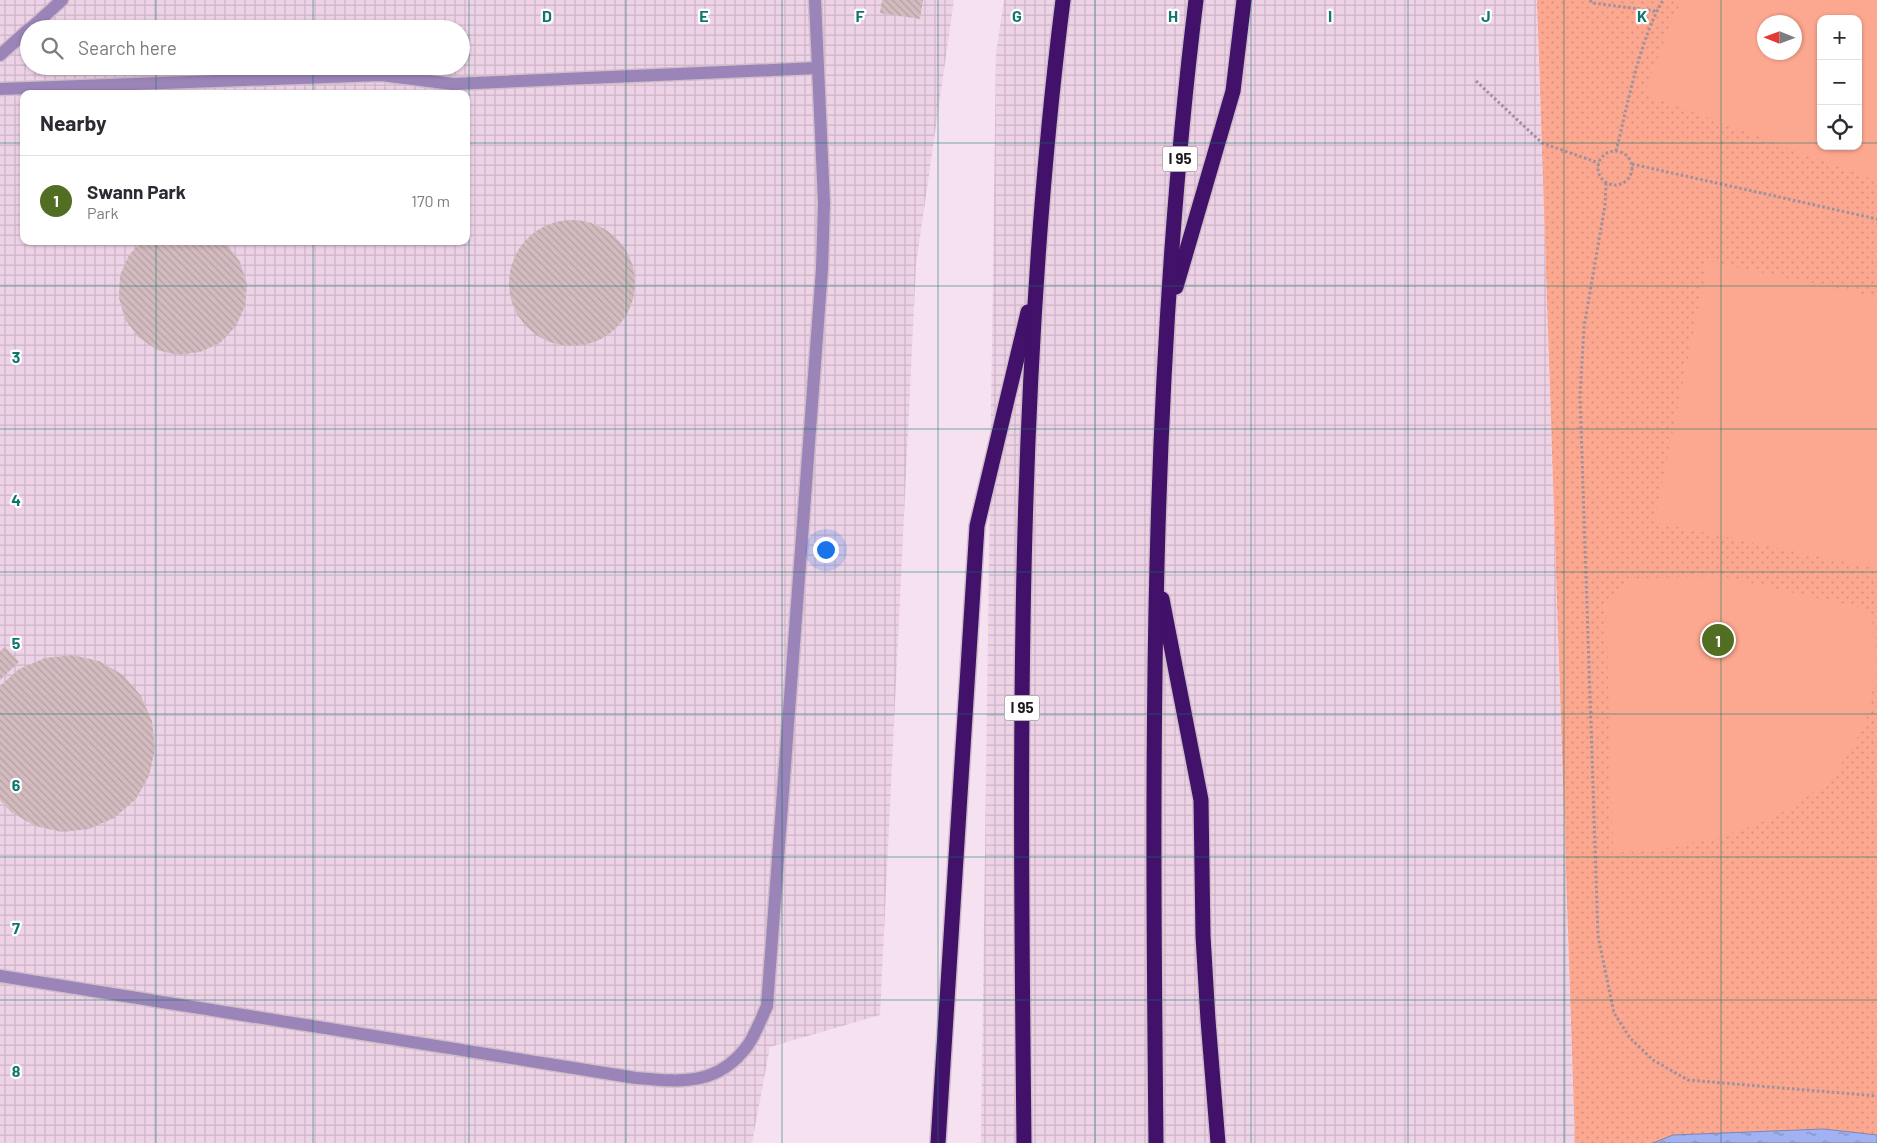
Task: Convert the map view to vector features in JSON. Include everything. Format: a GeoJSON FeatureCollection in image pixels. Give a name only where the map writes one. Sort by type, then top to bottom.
{"type":"FeatureCollection","features":[{"type":"Feature","properties":{"kind":"highway","name":"I 95"},"geometry":{"type":"LineString","coordinates":[[1024,1143],[1022,679],[1024,551],[1037,274],[1062,0]]}},
{"type":"Feature","properties":{"kind":"highway","name":"I 95"},"geometry":{"type":"LineString","coordinates":[[1156,1143],[1154,825],[1156,567],[1160,440],[1187,79],[1196,0]]}},
{"type":"Feature","properties":{"kind":"highway"},"geometry":{"type":"LineString","coordinates":[[1168,318],[1233,91],[1244,0]]}},
{"type":"Feature","properties":{"kind":"highway"},"geometry":{"type":"LineString","coordinates":[[938,1143],[977,526],[1037,274]]}},
{"type":"Feature","properties":{"kind":"highway"},"geometry":{"type":"LineString","coordinates":[[1156,567],[1201,800],[1205,964],[1218,1143]]}},
{"type":"Feature","properties":{"kind":"lane"},"geometry":{"type":"LineString","coordinates":[[39,20],[62,0]]}},
{"type":"Feature","properties":{"kind":"lane"},"geometry":{"type":"LineString","coordinates":[[0,976],[627,1076],[676,1082],[706,1078],[727,1067],[748,1044],[767,1006],[822,270],[824,203],[814,0]]}},
{"type":"Feature","properties":{"kind":"lane"},"geometry":{"type":"LineString","coordinates":[[0,55],[20,37]]}},
{"type":"Feature","properties":{"kind":"lane"},"geometry":{"type":"LineString","coordinates":[[0,89],[381,75],[452,84],[817,68]]}},
{"type":"Feature","properties":{"kind":"path"},"geometry":{"type":"LineString","coordinates":[[1590,0],[1592,3],[1656,11]]}},
{"type":"Feature","properties":{"kind":"path"},"geometry":{"type":"LineString","coordinates":[[1616,151],[1640,61],[1656,11],[1662,0]]}},
{"type":"Feature","properties":{"kind":"path"},"geometry":{"type":"LineString","coordinates":[[1476,80],[1542,143],[1599,163]]}},
{"type":"Feature","properties":{"kind":"path"},"geometry":{"type":"LineString","coordinates":[[1616,151],[1626,155],[1632,164],[1632,172],[1628,180],[1622,184],[1613,185],[1606,183],[1600,176],[1599,163],[1607,152],[1616,151]]}},
{"type":"Feature","properties":{"kind":"path"},"geometry":{"type":"LineString","coordinates":[[1632,164],[1877,219]]}},
{"type":"Feature","properties":{"kind":"path"},"geometry":{"type":"LineString","coordinates":[[1606,183],[1605,205],[1584,327],[1580,396],[1598,936],[1614,1013],[1630,1038],[1654,1060],[1688,1080],[1877,1096]]}},
{"type":"Feature","properties":{"kind":"shaded area"},"geometry":{"type":"Polygon","coordinates":[[[0,0],[954,0],[916,265],[880,1015],[770,1047],[752,1143],[0,1143],[0,0]]]}},
{"type":"Feature","properties":{"kind":"shaded area"},"geometry":{"type":"Polygon","coordinates":[[[1004,0],[1537,0],[1575,1143],[981,1143],[996,53],[1004,0]]]}},
{"type":"Feature","properties":{"kind":"shaded area"},"geometry":{"type":"Polygon","coordinates":[[[1537,0],[1877,0],[1877,1135],[1824,1129],[1673,1135],[1653,1143],[1575,1143],[1537,0]]]}},
{"type":"Feature","properties":{"kind":"shaded area"},"geometry":{"type":"Polygon","coordinates":[[[1682,0],[1877,0],[1877,181],[1644,94],[1669,27],[1682,0]]]}},
{"type":"Feature","properties":{"kind":"shaded area"},"geometry":{"type":"Polygon","coordinates":[[[1708,261],[1877,297],[1877,569],[1654,522],[1708,261]]]}},
{"type":"Feature","properties":{"kind":"shaded area"},"geometry":{"type":"Polygon","coordinates":[[[1719,576],[1871,610],[1877,665],[1866,724],[1830,782],[1775,817],[1722,837],[1669,848],[1613,853],[1606,607],[1631,579],[1719,576]]]}},
{"type":"Feature","properties":{"kind":"water"},"geometry":{"type":"Polygon","coordinates":[[[1824,1129],[1877,1135],[1877,1143],[1653,1143],[1673,1135],[1824,1129]]]}},
{"type":"Feature","properties":{"kind":"building"},"geometry":{"type":"Polygon","coordinates":[[[882,0],[923,0],[920,19],[880,13],[882,0]]]}},
{"type":"Feature","properties":{"kind":"building"},"geometry":{"type":"Polygon","coordinates":[[[572,220],[596,224],[617,238],[631,259],[635,283],[631,307],[617,328],[596,342],[572,346],[548,342],[527,328],[513,307],[509,283],[513,259],[527,238],[548,224],[572,220]]]}},
{"type":"Feature","properties":{"kind":"building"},"geometry":{"type":"Polygon","coordinates":[[[138,245],[228,245],[240,262],[247,284],[245,306],[236,326],[220,343],[200,352],[178,355],[157,350],[138,337],[125,319],[119,298],[120,275],[129,255],[138,245]]]}},
{"type":"Feature","properties":{"kind":"building"},"geometry":{"type":"Polygon","coordinates":[[[5,647],[19,662],[0,680],[0,651],[5,647]]]}},
{"type":"Feature","properties":{"kind":"building"},"geometry":{"type":"Polygon","coordinates":[[[72,655],[99,661],[123,675],[141,696],[152,721],[155,749],[149,776],[136,799],[114,818],[89,829],[62,832],[35,826],[11,812],[0,800],[0,686],[19,669],[45,658],[72,655]]]}},
{"type":"Feature","properties":{"kind":"place","name":"Swann Park"},"geometry":{"type":"Point","coordinates":[1718,640]}}]}
